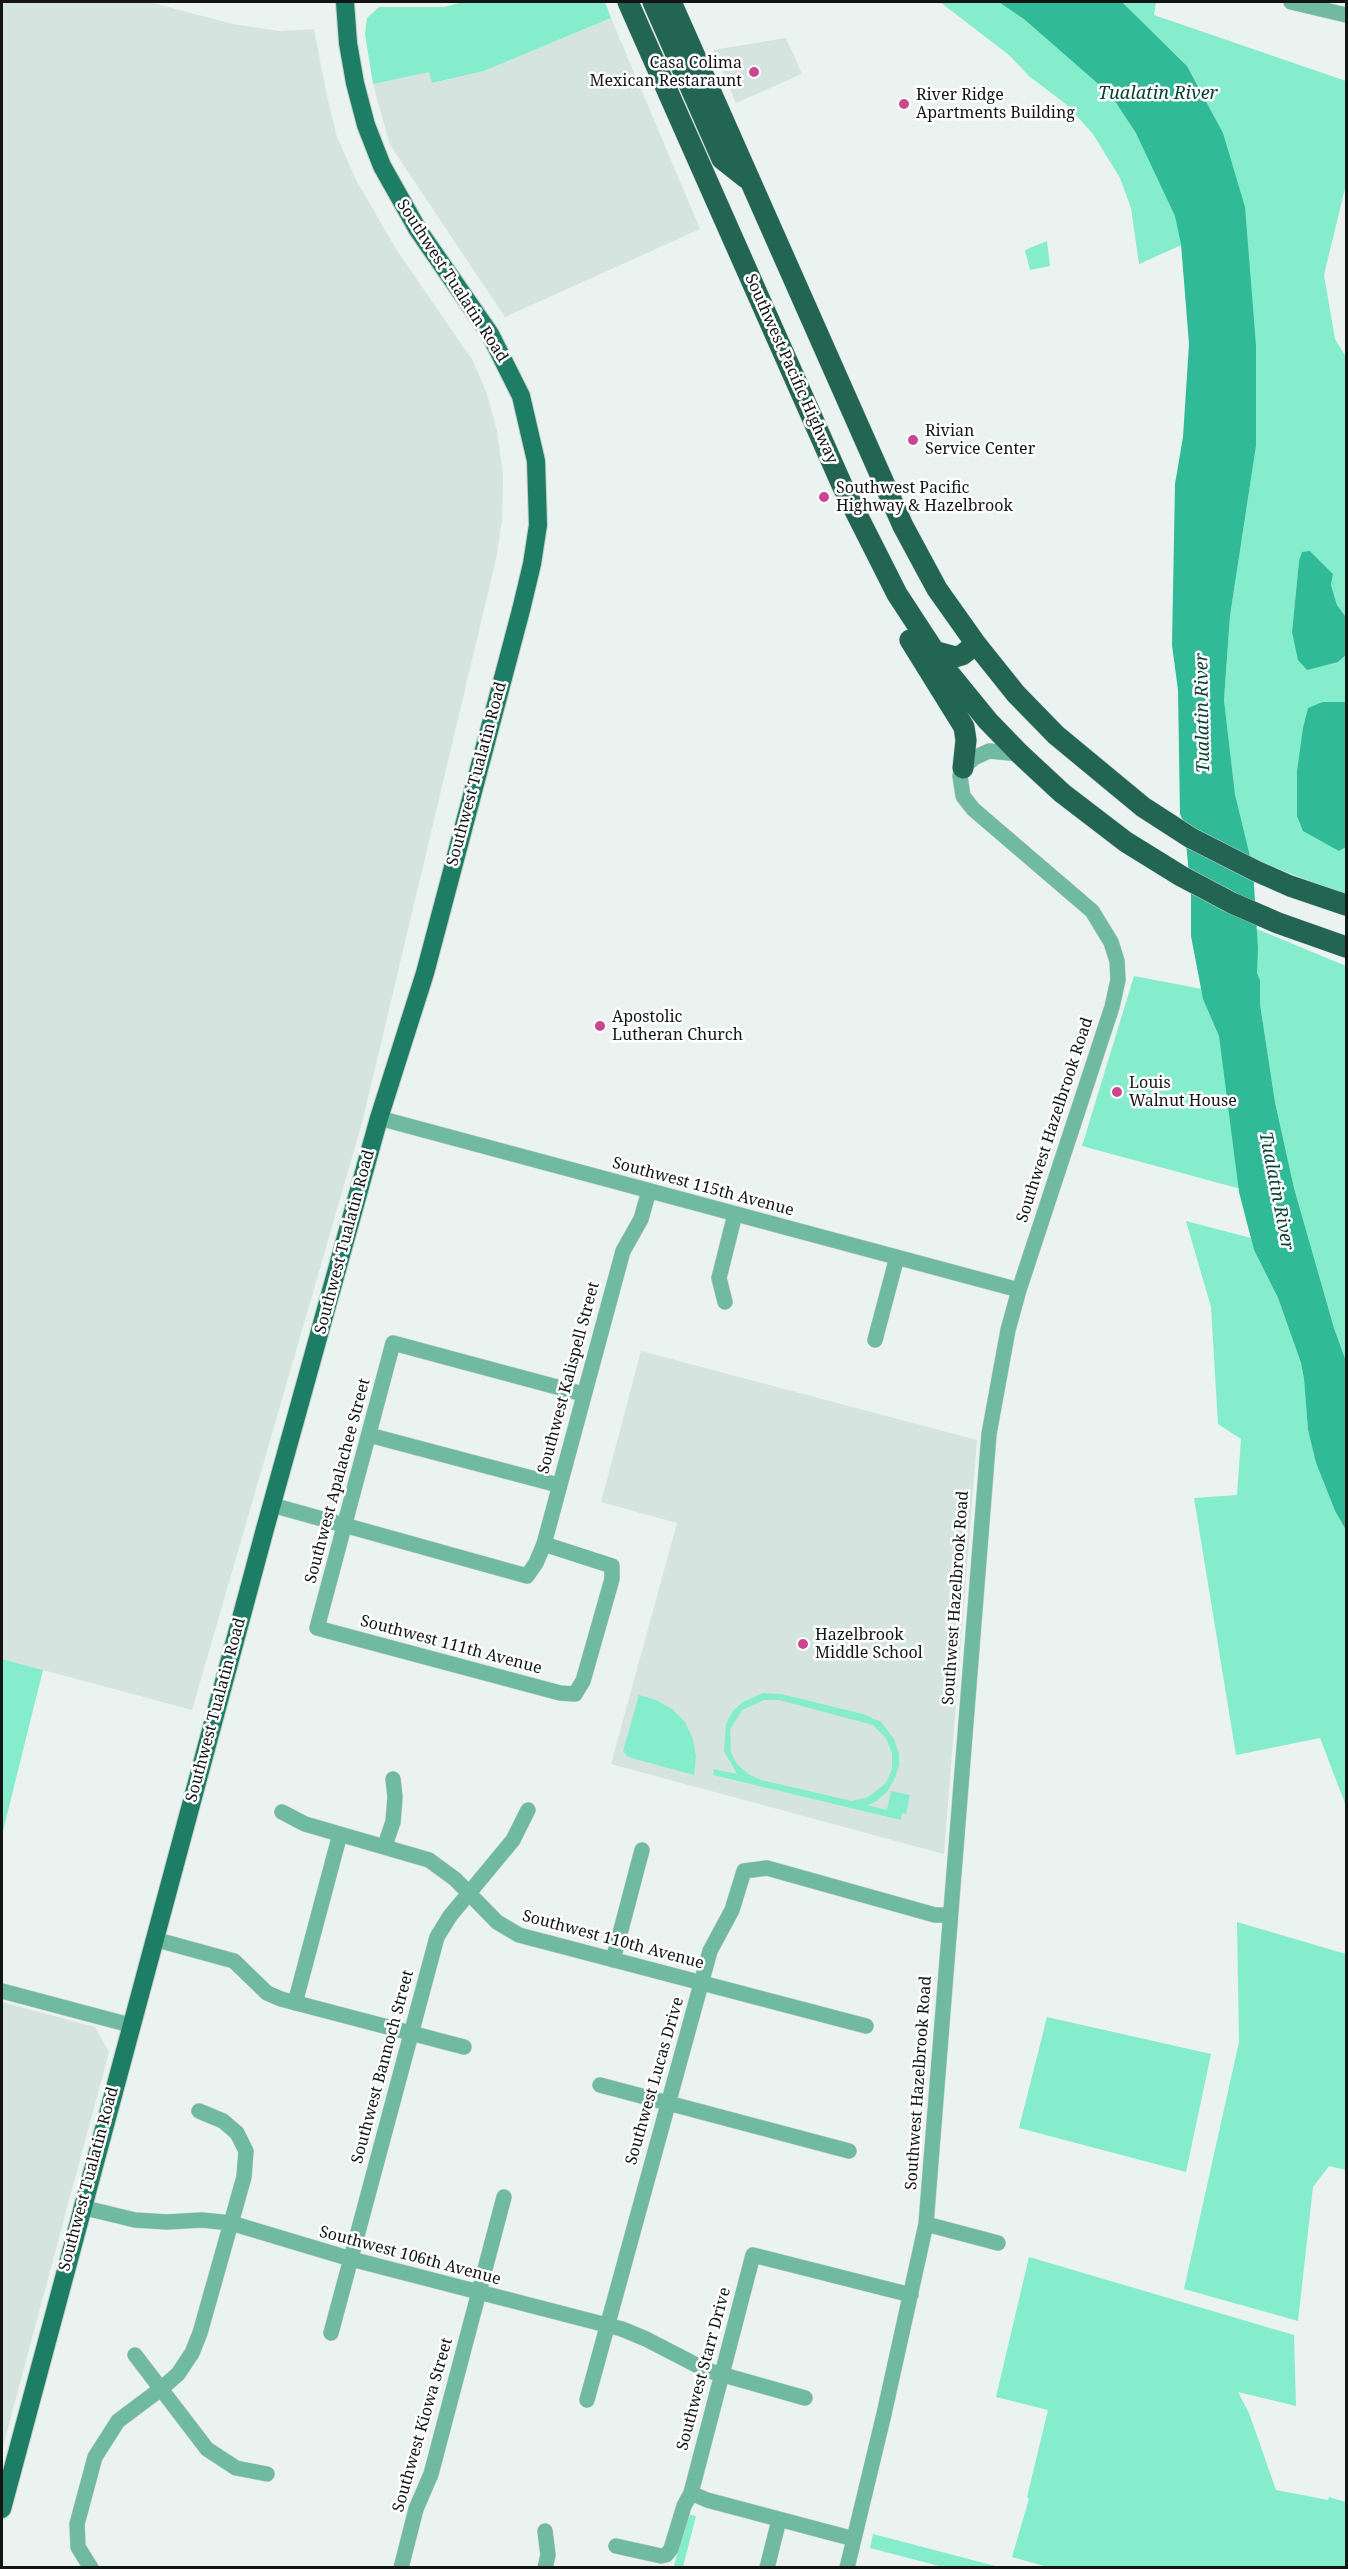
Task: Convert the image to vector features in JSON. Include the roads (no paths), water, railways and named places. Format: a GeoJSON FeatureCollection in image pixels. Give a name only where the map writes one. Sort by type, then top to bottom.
{"type":"FeatureCollection","features":[{"type":"Feature","properties":{"kind":"highway","name":"Southwest Pacific Highway"},"geometry":{"type":"LineString","coordinates":[[628,2],[838,475],[897,594],[933,651],[965,694],[1020,754],[1062,793],[1126,842],[1214,894],[1270,920],[1347,947]]}},
{"type":"Feature","properties":{"kind":"highway"},"geometry":{"type":"LineString","coordinates":[[653,2],[722,159],[748,180]]}},
{"type":"Feature","properties":{"kind":"highway"},"geometry":{"type":"LineString","coordinates":[[671,2],[903,526],[938,589],[976,644],[1028,708],[1112,784],[1171,825],[1220,853],[1275,880],[1337,902]]}},
{"type":"Feature","properties":{"kind":"highway"},"geometry":{"type":"LineString","coordinates":[[897,594],[901,618],[907,633],[964,728],[966,740],[963,768]]}},
{"type":"Feature","properties":{"kind":"highway"},"geometry":{"type":"LineString","coordinates":[[933,651],[955,657],[962,656],[976,644]]}},
{"type":"Feature","properties":{"kind":"main road","name":"Southwest Tualatin Road"},"geometry":{"type":"LineString","coordinates":[[2,2509],[5,2481],[272,1505],[379,1118],[425,973],[535,547],[539,502],[533,441],[521,396],[490,334],[405,208],[373,146],[355,83],[345,2]]}},
{"type":"Feature","properties":{"kind":"street"},"geometry":{"type":"LineString","coordinates":[[1291,2],[1347,15]]}},
{"type":"Feature","properties":{"kind":"street"},"geometry":{"type":"LineString","coordinates":[[963,768],[989,751],[1020,754]]}},
{"type":"Feature","properties":{"kind":"street","name":"Southwest Hazelbrook Road"},"geometry":{"type":"LineString","coordinates":[[847,2568],[926,2224],[985,1458],[1008,1330],[1018,1290],[1112,1007],[1118,971],[1106,932],[1092,911],[968,804],[960,790],[963,768]]}},
{"type":"Feature","properties":{"kind":"street","name":"Southwest 115th Avenue"},"geometry":{"type":"LineString","coordinates":[[379,1118],[1018,1290]]}},
{"type":"Feature","properties":{"kind":"street","name":"Southwest Kalispell Street"},"geometry":{"type":"LineString","coordinates":[[344,1526],[527,1575],[536,1563],[544,1544],[622,1251],[641,1219],[649,1191]]}},
{"type":"Feature","properties":{"kind":"street"},"geometry":{"type":"LineString","coordinates":[[725,1302],[719,1278],[735,1214]]}},
{"type":"Feature","properties":{"kind":"street"},"geometry":{"type":"LineString","coordinates":[[875,1340],[897,1257]]}},
{"type":"Feature","properties":{"kind":"street","name":"Southwest Apalachee Street"},"geometry":{"type":"LineString","coordinates":[[317,1629],[393,1343],[583,1394]]}},
{"type":"Feature","properties":{"kind":"street"},"geometry":{"type":"LineString","coordinates":[[369,1435],[558,1485]]}},
{"type":"Feature","properties":{"kind":"street"},"geometry":{"type":"LineString","coordinates":[[272,1505],[344,1526]]}},
{"type":"Feature","properties":{"kind":"street","name":"Southwest 111th Avenue"},"geometry":{"type":"LineString","coordinates":[[317,1629],[560,1693],[576,1694],[583,1681],[612,1579],[612,1566],[544,1544]]}},
{"type":"Feature","properties":{"kind":"street"},"geometry":{"type":"LineString","coordinates":[[385,1845],[393,1822],[395,1797],[393,1779]]}},
{"type":"Feature","properties":{"kind":"street","name":"Southwest Bannoch Street"},"geometry":{"type":"LineString","coordinates":[[331,2333],[437,1937],[450,1916],[513,1840],[528,1810]]}},
{"type":"Feature","properties":{"kind":"street","name":"Southwest 110th Avenue"},"geometry":{"type":"LineString","coordinates":[[282,1812],[305,1824],[385,1845],[429,1860],[455,1879],[484,1911],[507,1929],[701,1984],[866,2026]]}},
{"type":"Feature","properties":{"kind":"street"},"geometry":{"type":"LineString","coordinates":[[294,2003],[340,1834]]}},
{"type":"Feature","properties":{"kind":"street"},"geometry":{"type":"LineString","coordinates":[[613,1960],[642,1850]]}},
{"type":"Feature","properties":{"kind":"street","name":"Southwest Lucas Drive"},"geometry":{"type":"LineString","coordinates":[[587,2400],[710,1951],[732,1910],[744,1872],[767,1868],[935,1915],[950,1916]]}},
{"type":"Feature","properties":{"kind":"street"},"geometry":{"type":"LineString","coordinates":[[154,1939],[234,1961],[267,1993],[294,2003],[464,2047]]}},
{"type":"Feature","properties":{"kind":"street"},"geometry":{"type":"LineString","coordinates":[[2,1991],[130,2025]]}},
{"type":"Feature","properties":{"kind":"street"},"geometry":{"type":"LineString","coordinates":[[600,2085],[849,2151]]}},
{"type":"Feature","properties":{"kind":"street"},"geometry":{"type":"LineString","coordinates":[[91,2568],[78,2547],[77,2524],[95,2457],[118,2421],[178,2374],[192,2353],[244,2177],[246,2151],[237,2133],[223,2121],[199,2111]]}},
{"type":"Feature","properties":{"kind":"street","name":"Southwest Kiowa Street"},"geometry":{"type":"LineString","coordinates":[[401,2568],[416,2509],[430,2474],[504,2197]]}},
{"type":"Feature","properties":{"kind":"street","name":"Southwest 106th Avenue"},"geometry":{"type":"LineString","coordinates":[[81,2207],[135,2220],[167,2222],[202,2220],[231,2223],[351,2259],[622,2330],[646,2338],[682,2360],[721,2375],[805,2398]]}},
{"type":"Feature","properties":{"kind":"street"},"geometry":{"type":"LineString","coordinates":[[926,2224],[998,2243]]}},
{"type":"Feature","properties":{"kind":"street","name":"Southwest Starr Drive"},"geometry":{"type":"LineString","coordinates":[[616,2546],[661,2556],[666,2555],[671,2548],[684,2506],[691,2493],[753,2255],[911,2295]]}},
{"type":"Feature","properties":{"kind":"street"},"geometry":{"type":"LineString","coordinates":[[135,2355],[207,2449],[236,2468],[267,2474]]}},
{"type":"Feature","properties":{"kind":"street"},"geometry":{"type":"LineString","coordinates":[[691,2493],[707,2500],[855,2539]]}},
{"type":"Feature","properties":{"kind":"street"},"geometry":{"type":"LineString","coordinates":[[767,2568],[779,2520]]}},
{"type":"Feature","properties":{"kind":"street"},"geometry":{"type":"LineString","coordinates":[[545,2531],[548,2555],[545,2568]]}},
{"type":"Feature","properties":{"kind":"water","name":"Tualatin River"},"geometry":{"type":"Polygon","coordinates":[[[999,2],[1122,2],[1187,66],[1223,133],[1245,207],[1256,345],[1256,446],[1230,616],[1224,700],[1235,794],[1253,869],[1258,948],[1257,973],[1260,980],[1260,1004],[1275,1102],[1294,1188],[1334,1328],[1346,1361],[1346,1530],[1335,1511],[1316,1463],[1308,1430],[1301,1363],[1278,1298],[1254,1250],[1239,1192],[1219,1036],[1203,999],[1191,936],[1191,894],[1184,823],[1180,814],[1178,690],[1172,645],[1175,484],[1183,437],[1189,344],[1181,244],[1175,216],[1136,133],[1111,95],[1024,19],[999,2]]]}},
{"type":"Feature","properties":{"kind":"water"},"geometry":{"type":"Polygon","coordinates":[[[1310,551],[1333,574],[1331,585],[1337,605],[1346,617],[1346,655],[1338,662],[1307,670],[1298,660],[1292,632],[1299,561],[1302,552],[1310,551]]]}},
{"type":"Feature","properties":{"kind":"water"},"geometry":{"type":"Polygon","coordinates":[[[1322,702],[1346,702],[1346,847],[1339,851],[1303,831],[1297,816],[1297,771],[1303,728],[1308,708],[1322,702]]]}},
{"type":"Feature","properties":{"kind":"place","name":"Casa Colima Mexican Restaraunt"},"geometry":{"type":"Point","coordinates":[754,72]}},
{"type":"Feature","properties":{"kind":"place","name":"River Ridge Apartments Building"},"geometry":{"type":"Point","coordinates":[904,104]}},
{"type":"Feature","properties":{"kind":"place","name":"Rivian Service Center"},"geometry":{"type":"Point","coordinates":[913,440]}},
{"type":"Feature","properties":{"kind":"place","name":"Southwest Pacific Highway & Hazelbrook"},"geometry":{"type":"Point","coordinates":[824,497]}},
{"type":"Feature","properties":{"kind":"place","name":"Apostolic Lutheran Church"},"geometry":{"type":"Point","coordinates":[600,1026]}},
{"type":"Feature","properties":{"kind":"place","name":"Louis Walnut House"},"geometry":{"type":"Point","coordinates":[1117,1092]}},
{"type":"Feature","properties":{"kind":"place","name":"Hazelbrook Middle School"},"geometry":{"type":"Point","coordinates":[803,1644]}}]}
